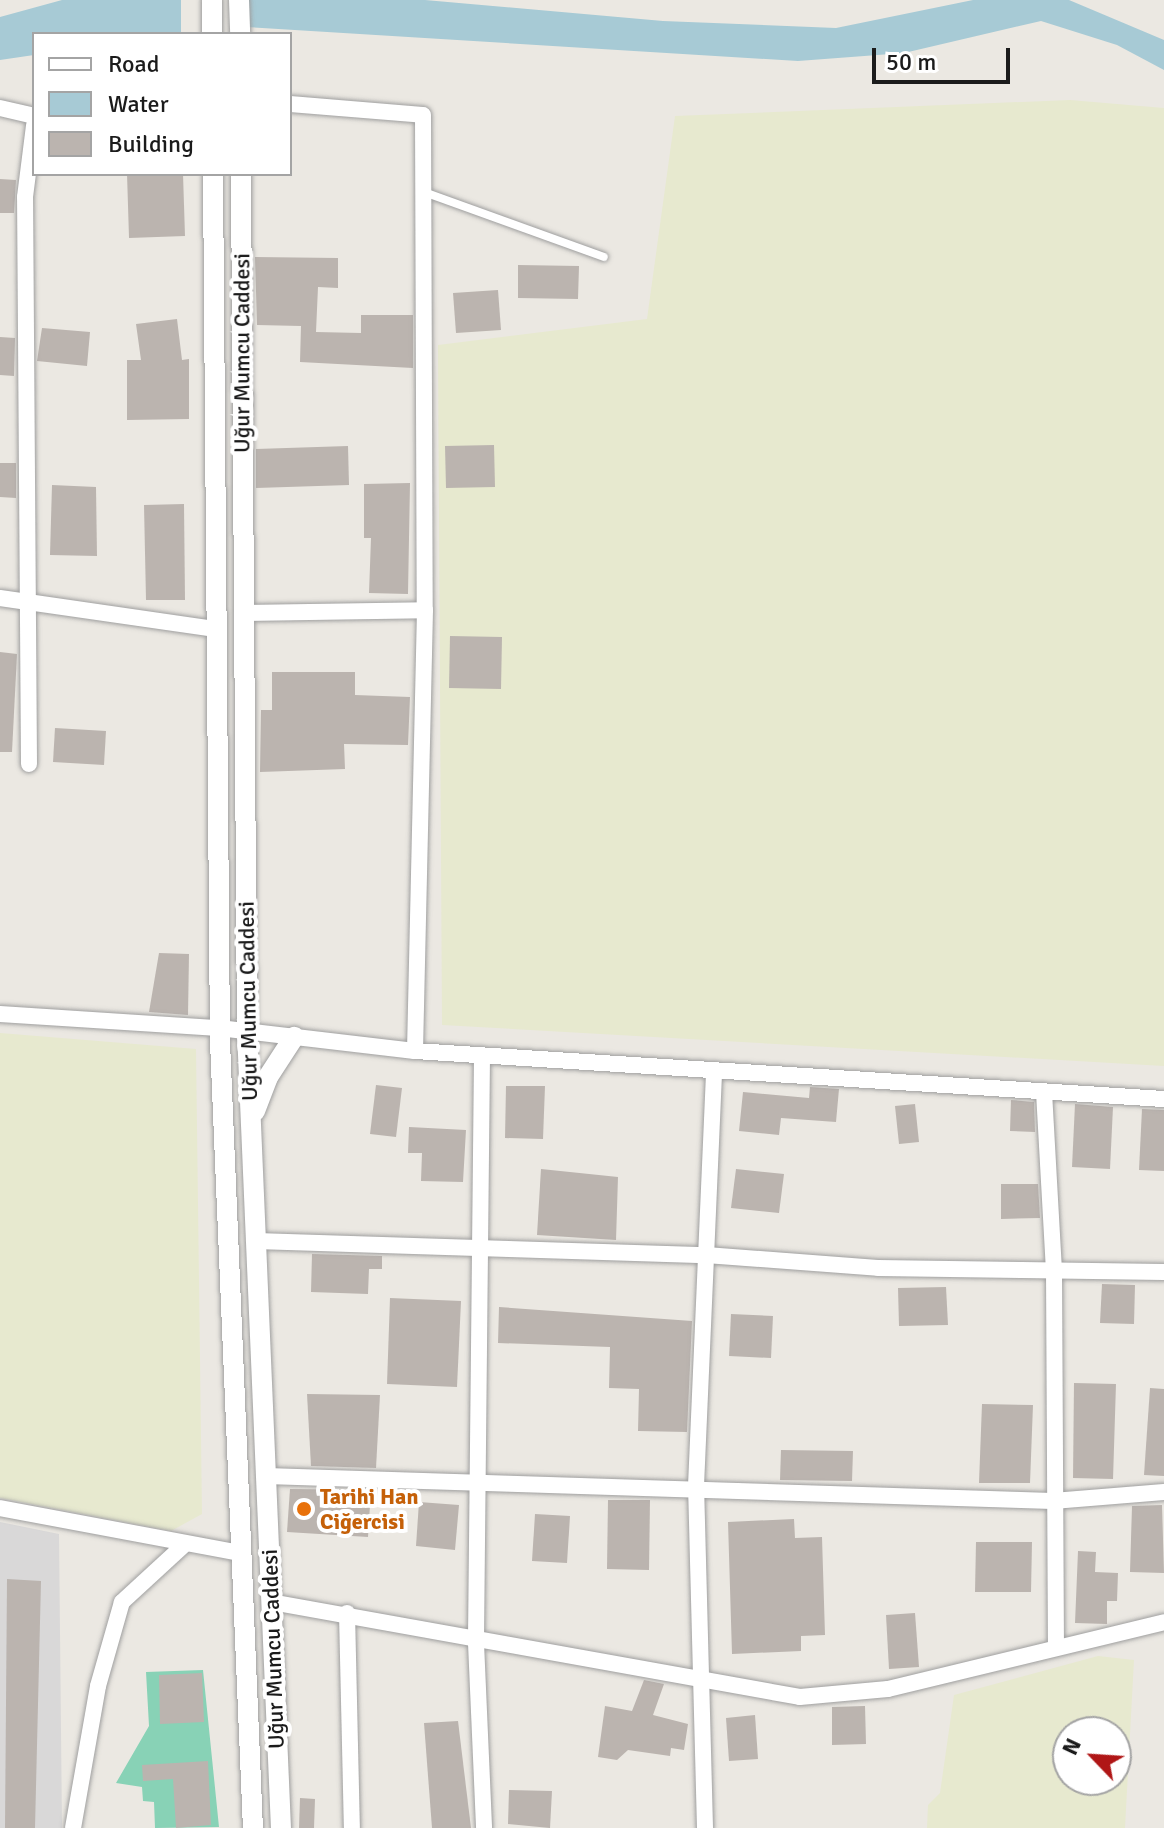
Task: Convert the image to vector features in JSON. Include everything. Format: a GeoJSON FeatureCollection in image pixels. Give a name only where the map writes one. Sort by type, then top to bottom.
{"type":"FeatureCollection","features":[{"type":"Feature","properties":{"kind":"street"},"geometry":{"type":"LineString","coordinates":[[212,0],[212,32]]}},
{"type":"Feature","properties":{"kind":"street"},"geometry":{"type":"LineString","coordinates":[[239,0],[240,32]]}},
{"type":"Feature","properties":{"kind":"street"},"geometry":{"type":"LineString","coordinates":[[292,104],[423,115],[427,193],[425,610],[415,1051]]}},
{"type":"Feature","properties":{"kind":"street"},"geometry":{"type":"LineString","coordinates":[[0,108],[32,116]]}},
{"type":"Feature","properties":{"kind":"street"},"geometry":{"type":"LineString","coordinates":[[29,764],[25,197],[32,142]]}},
{"type":"Feature","properties":{"kind":"street","name":"Uğur Mumcu Caddesi"},"geometry":{"type":"LineString","coordinates":[[213,176],[219,1028],[253,1828]]}},
{"type":"Feature","properties":{"kind":"street","name":"Uğur Mumcu Caddesi"},"geometry":{"type":"LineString","coordinates":[[241,176],[247,1031],[281,1828]]}},
{"type":"Feature","properties":{"kind":"street"},"geometry":{"type":"LineString","coordinates":[[0,598],[216,629]]}},
{"type":"Feature","properties":{"kind":"street"},"geometry":{"type":"LineString","coordinates":[[244,613],[425,610]]}},
{"type":"Feature","properties":{"kind":"street"},"geometry":{"type":"LineString","coordinates":[[0,1014],[219,1028],[482,1056],[1164,1099]]}},
{"type":"Feature","properties":{"kind":"street"},"geometry":{"type":"LineString","coordinates":[[251,1122],[268,1077],[294,1037]]}},
{"type":"Feature","properties":{"kind":"street"},"geometry":{"type":"LineString","coordinates":[[482,1056],[476,1643],[484,1828]]}},
{"type":"Feature","properties":{"kind":"street"},"geometry":{"type":"LineString","coordinates":[[705,1828],[696,1486],[714,1071]]}},
{"type":"Feature","properties":{"kind":"street"},"geometry":{"type":"LineString","coordinates":[[1044,1092],[1054,1270],[1056,1648]]}},
{"type":"Feature","properties":{"kind":"street"},"geometry":{"type":"LineString","coordinates":[[256,1241],[706,1255],[878,1268],[1164,1272]]}},
{"type":"Feature","properties":{"kind":"street"},"geometry":{"type":"LineString","coordinates":[[266,1476],[477,1484],[696,1486],[1053,1501],[1164,1492]]}},
{"type":"Feature","properties":{"kind":"street"},"geometry":{"type":"LineString","coordinates":[[0,1508],[183,1546],[241,1553],[269,1551]]}},
{"type":"Feature","properties":{"kind":"street"},"geometry":{"type":"LineString","coordinates":[[73,1828],[98,1686],[122,1602],[183,1546]]}},
{"type":"Feature","properties":{"kind":"street"},"geometry":{"type":"LineString","coordinates":[[243,1601],[347,1613],[476,1643],[700,1674],[800,1697],[901,1686],[1164,1622]]}},
{"type":"Feature","properties":{"kind":"street"},"geometry":{"type":"LineString","coordinates":[[347,1613],[352,1828]]}},
{"type":"Feature","properties":{"kind":"lane"},"geometry":{"type":"LineString","coordinates":[[427,193],[604,257]]}},
{"type":"Feature","properties":{"kind":"shaded area"},"geometry":{"type":"Polygon","coordinates":[[[0,1522],[59,1534],[62,1828],[0,1828],[0,1522]]]}},
{"type":"Feature","properties":{"kind":"green space"},"geometry":{"type":"Polygon","coordinates":[[[1070,100],[1164,108],[1164,1066],[442,1025],[438,345],[647,319],[675,116],[1070,100]]]}},
{"type":"Feature","properties":{"kind":"green space"},"geometry":{"type":"Polygon","coordinates":[[[0,1033],[196,1049],[202,1514],[171,1531],[0,1498],[0,1033]]]}},
{"type":"Feature","properties":{"kind":"green space"},"geometry":{"type":"Polygon","coordinates":[[[1098,1656],[1134,1660],[1131,1716],[1052,1716],[1052,1796],[1127,1796],[1125,1828],[927,1828],[928,1805],[940,1793],[954,1695],[1098,1656]]]}},
{"type":"Feature","properties":{"kind":"green space"},"geometry":{"type":"Polygon","coordinates":[[[203,1670],[219,1827],[155,1828],[154,1802],[143,1801],[142,1787],[116,1783],[149,1726],[146,1672],[203,1670]]]}},
{"type":"Feature","properties":{"kind":"water"},"geometry":{"type":"Polygon","coordinates":[[[62,0],[181,0],[181,32],[32,32],[32,55],[0,60],[0,17],[62,0]]]}},
{"type":"Feature","properties":{"kind":"water"},"geometry":{"type":"Polygon","coordinates":[[[245,0],[425,0],[663,21],[836,28],[973,0],[1069,0],[1164,40],[1164,70],[1117,45],[1041,21],[904,53],[798,61],[246,27],[245,0]]]}},
{"type":"Feature","properties":{"kind":"building"},"geometry":{"type":"Polygon","coordinates":[[[127,176],[183,176],[185,236],[129,238],[127,176]]]}},
{"type":"Feature","properties":{"kind":"building"},"geometry":{"type":"Polygon","coordinates":[[[0,179],[16,180],[14,213],[0,213],[0,179]]]}},
{"type":"Feature","properties":{"kind":"building"},"geometry":{"type":"Polygon","coordinates":[[[255,257],[338,258],[338,288],[318,287],[316,332],[361,333],[361,315],[413,315],[413,368],[300,362],[301,326],[257,325],[255,257]]]}},
{"type":"Feature","properties":{"kind":"building"},"geometry":{"type":"Polygon","coordinates":[[[518,265],[579,266],[578,299],[518,298],[518,265]]]}},
{"type":"Feature","properties":{"kind":"building"},"geometry":{"type":"Polygon","coordinates":[[[498,290],[501,330],[456,333],[453,293],[498,290]]]}},
{"type":"Feature","properties":{"kind":"building"},"geometry":{"type":"Polygon","coordinates":[[[177,319],[182,360],[189,359],[189,419],[127,420],[127,360],[141,360],[136,324],[177,319]]]}},
{"type":"Feature","properties":{"kind":"building"},"geometry":{"type":"Polygon","coordinates":[[[42,328],[90,332],[87,366],[37,361],[42,328]]]}},
{"type":"Feature","properties":{"kind":"building"},"geometry":{"type":"Polygon","coordinates":[[[0,337],[15,338],[14,376],[0,375],[0,337]]]}},
{"type":"Feature","properties":{"kind":"building"},"geometry":{"type":"Polygon","coordinates":[[[494,445],[495,487],[446,488],[445,446],[494,445]]]}},
{"type":"Feature","properties":{"kind":"building"},"geometry":{"type":"Polygon","coordinates":[[[348,446],[349,485],[256,488],[256,449],[348,446]]]}},
{"type":"Feature","properties":{"kind":"building"},"geometry":{"type":"Polygon","coordinates":[[[0,463],[16,463],[16,498],[0,497],[0,463]]]}},
{"type":"Feature","properties":{"kind":"building"},"geometry":{"type":"Polygon","coordinates":[[[410,483],[408,594],[369,593],[371,538],[364,538],[364,484],[410,483]]]}},
{"type":"Feature","properties":{"kind":"building"},"geometry":{"type":"Polygon","coordinates":[[[52,485],[96,487],[97,556],[50,555],[52,485]]]}},
{"type":"Feature","properties":{"kind":"building"},"geometry":{"type":"Polygon","coordinates":[[[184,504],[185,600],[146,600],[144,505],[184,504]]]}},
{"type":"Feature","properties":{"kind":"building"},"geometry":{"type":"Polygon","coordinates":[[[450,636],[502,637],[501,689],[449,688],[450,636]]]}},
{"type":"Feature","properties":{"kind":"building"},"geometry":{"type":"Polygon","coordinates":[[[0,652],[17,654],[12,752],[0,752],[0,652]]]}},
{"type":"Feature","properties":{"kind":"building"},"geometry":{"type":"Polygon","coordinates":[[[272,672],[355,672],[355,695],[410,697],[408,745],[344,744],[345,769],[260,772],[261,710],[272,710],[272,672]]]}},
{"type":"Feature","properties":{"kind":"building"},"geometry":{"type":"Polygon","coordinates":[[[55,728],[106,731],[104,765],[53,762],[55,728]]]}},
{"type":"Feature","properties":{"kind":"building"},"geometry":{"type":"Polygon","coordinates":[[[159,953],[189,954],[188,1015],[149,1012],[159,953]]]}},
{"type":"Feature","properties":{"kind":"building"},"geometry":{"type":"Polygon","coordinates":[[[376,1085],[402,1088],[396,1137],[370,1134],[376,1085]]]}},
{"type":"Feature","properties":{"kind":"building"},"geometry":{"type":"Polygon","coordinates":[[[506,1086],[545,1086],[543,1139],[505,1138],[506,1086]]]}},
{"type":"Feature","properties":{"kind":"building"},"geometry":{"type":"Polygon","coordinates":[[[810,1087],[839,1089],[836,1122],[781,1118],[779,1135],[739,1131],[743,1092],[809,1098],[810,1087]]]}},
{"type":"Feature","properties":{"kind":"building"},"geometry":{"type":"Polygon","coordinates":[[[1011,1100],[1034,1102],[1035,1132],[1010,1131],[1011,1100]]]}},
{"type":"Feature","properties":{"kind":"building"},"geometry":{"type":"Polygon","coordinates":[[[915,1104],[919,1142],[899,1144],[895,1106],[915,1104]]]}},
{"type":"Feature","properties":{"kind":"building"},"geometry":{"type":"Polygon","coordinates":[[[1075,1104],[1113,1107],[1110,1169],[1072,1167],[1075,1104]]]}},
{"type":"Feature","properties":{"kind":"building"},"geometry":{"type":"Polygon","coordinates":[[[1142,1109],[1164,1110],[1164,1171],[1139,1170],[1142,1109]]]}},
{"type":"Feature","properties":{"kind":"building"},"geometry":{"type":"Polygon","coordinates":[[[409,1127],[466,1130],[463,1182],[421,1181],[422,1153],[408,1153],[409,1127]]]}},
{"type":"Feature","properties":{"kind":"building"},"geometry":{"type":"Polygon","coordinates":[[[541,1169],[618,1177],[616,1240],[537,1235],[541,1169]]]}},
{"type":"Feature","properties":{"kind":"building"},"geometry":{"type":"Polygon","coordinates":[[[736,1169],[784,1174],[779,1213],[731,1208],[736,1169]]]}},
{"type":"Feature","properties":{"kind":"building"},"geometry":{"type":"Polygon","coordinates":[[[1001,1184],[1038,1184],[1040,1218],[1001,1219],[1001,1184]]]}},
{"type":"Feature","properties":{"kind":"building"},"geometry":{"type":"Polygon","coordinates":[[[312,1254],[382,1256],[382,1269],[369,1269],[368,1294],[311,1292],[312,1254]]]}},
{"type":"Feature","properties":{"kind":"building"},"geometry":{"type":"Polygon","coordinates":[[[1102,1284],[1135,1285],[1134,1324],[1100,1323],[1102,1284]]]}},
{"type":"Feature","properties":{"kind":"building"},"geometry":{"type":"Polygon","coordinates":[[[946,1287],[948,1325],[899,1326],[898,1288],[946,1287]]]}},
{"type":"Feature","properties":{"kind":"building"},"geometry":{"type":"Polygon","coordinates":[[[390,1298],[461,1301],[457,1387],[387,1384],[390,1298]]]}},
{"type":"Feature","properties":{"kind":"building"},"geometry":{"type":"Polygon","coordinates":[[[499,1307],[692,1321],[687,1432],[638,1431],[639,1389],[609,1388],[610,1347],[498,1343],[499,1307]]]}},
{"type":"Feature","properties":{"kind":"building"},"geometry":{"type":"Polygon","coordinates":[[[731,1314],[773,1316],[771,1358],[729,1356],[731,1314]]]}},
{"type":"Feature","properties":{"kind":"building"},"geometry":{"type":"Polygon","coordinates":[[[1074,1383],[1116,1384],[1113,1479],[1073,1478],[1074,1383]]]}},
{"type":"Feature","properties":{"kind":"building"},"geometry":{"type":"Polygon","coordinates":[[[1150,1388],[1164,1389],[1164,1476],[1144,1475],[1150,1388]]]}},
{"type":"Feature","properties":{"kind":"building"},"geometry":{"type":"Polygon","coordinates":[[[307,1394],[380,1395],[376,1468],[311,1466],[307,1394]]]}},
{"type":"Feature","properties":{"kind":"building"},"geometry":{"type":"Polygon","coordinates":[[[982,1404],[1033,1405],[1030,1483],[979,1483],[982,1404]]]}},
{"type":"Feature","properties":{"kind":"building"},"geometry":{"type":"Polygon","coordinates":[[[781,1450],[853,1451],[852,1481],[780,1480],[781,1450]]]}},
{"type":"Feature","properties":{"kind":"building"},"geometry":{"type":"Polygon","coordinates":[[[290,1489],[371,1490],[368,1537],[287,1532],[290,1489]]]}},
{"type":"Feature","properties":{"kind":"building"},"geometry":{"type":"Polygon","coordinates":[[[608,1500],[650,1500],[649,1570],[607,1569],[608,1500]]]}},
{"type":"Feature","properties":{"kind":"building"},"geometry":{"type":"Polygon","coordinates":[[[419,1502],[459,1505],[455,1550],[416,1546],[419,1502]]]}},
{"type":"Feature","properties":{"kind":"building"},"geometry":{"type":"Polygon","coordinates":[[[1162,1505],[1164,1573],[1130,1572],[1132,1506],[1162,1505]]]}},
{"type":"Feature","properties":{"kind":"building"},"geometry":{"type":"Polygon","coordinates":[[[535,1514],[570,1516],[567,1563],[532,1561],[535,1514]]]}},
{"type":"Feature","properties":{"kind":"building"},"geometry":{"type":"Polygon","coordinates":[[[794,1519],[795,1538],[822,1537],[825,1635],[801,1636],[801,1651],[732,1654],[728,1522],[794,1519]]]}},
{"type":"Feature","properties":{"kind":"building"},"geometry":{"type":"Polygon","coordinates":[[[976,1542],[1032,1542],[1031,1592],[975,1592],[976,1542]]]}},
{"type":"Feature","properties":{"kind":"building"},"geometry":{"type":"Polygon","coordinates":[[[1078,1551],[1096,1552],[1095,1572],[1118,1573],[1117,1601],[1107,1601],[1107,1624],[1075,1623],[1078,1551]]]}},
{"type":"Feature","properties":{"kind":"building"},"geometry":{"type":"Polygon","coordinates":[[[7,1579],[41,1581],[35,1828],[5,1828],[7,1579]]]}},
{"type":"Feature","properties":{"kind":"building"},"geometry":{"type":"Polygon","coordinates":[[[915,1613],[919,1667],[889,1669],[886,1615],[915,1613]]]}},
{"type":"Feature","properties":{"kind":"building"},"geometry":{"type":"Polygon","coordinates":[[[202,1673],[204,1722],[160,1724],[159,1675],[202,1673]]]}},
{"type":"Feature","properties":{"kind":"building"},"geometry":{"type":"Polygon","coordinates":[[[644,1680],[664,1684],[653,1715],[688,1724],[684,1750],[671,1748],[670,1756],[628,1750],[617,1760],[598,1757],[605,1706],[632,1711],[644,1680]]]}},
{"type":"Feature","properties":{"kind":"building"},"geometry":{"type":"Polygon","coordinates":[[[865,1706],[866,1744],[832,1745],[832,1707],[865,1706]]]}},
{"type":"Feature","properties":{"kind":"building"},"geometry":{"type":"Polygon","coordinates":[[[755,1715],[758,1759],[729,1761],[726,1718],[755,1715]]]}},
{"type":"Feature","properties":{"kind":"building"},"geometry":{"type":"Polygon","coordinates":[[[458,1721],[471,1828],[432,1828],[424,1723],[458,1721]]]}},
{"type":"Feature","properties":{"kind":"building"},"geometry":{"type":"Polygon","coordinates":[[[208,1761],[211,1825],[176,1828],[173,1779],[143,1781],[142,1765],[208,1761]]]}},
{"type":"Feature","properties":{"kind":"building"},"geometry":{"type":"Polygon","coordinates":[[[509,1790],[552,1791],[550,1828],[508,1824],[509,1790]]]}},
{"type":"Feature","properties":{"kind":"building"},"geometry":{"type":"Polygon","coordinates":[[[300,1798],[315,1799],[314,1828],[299,1828],[300,1798]]]}},
{"type":"Feature","properties":{"kind":"place","name":"Tarihi Han Ciğercisi"},"geometry":{"type":"Point","coordinates":[304,1509]}}]}
